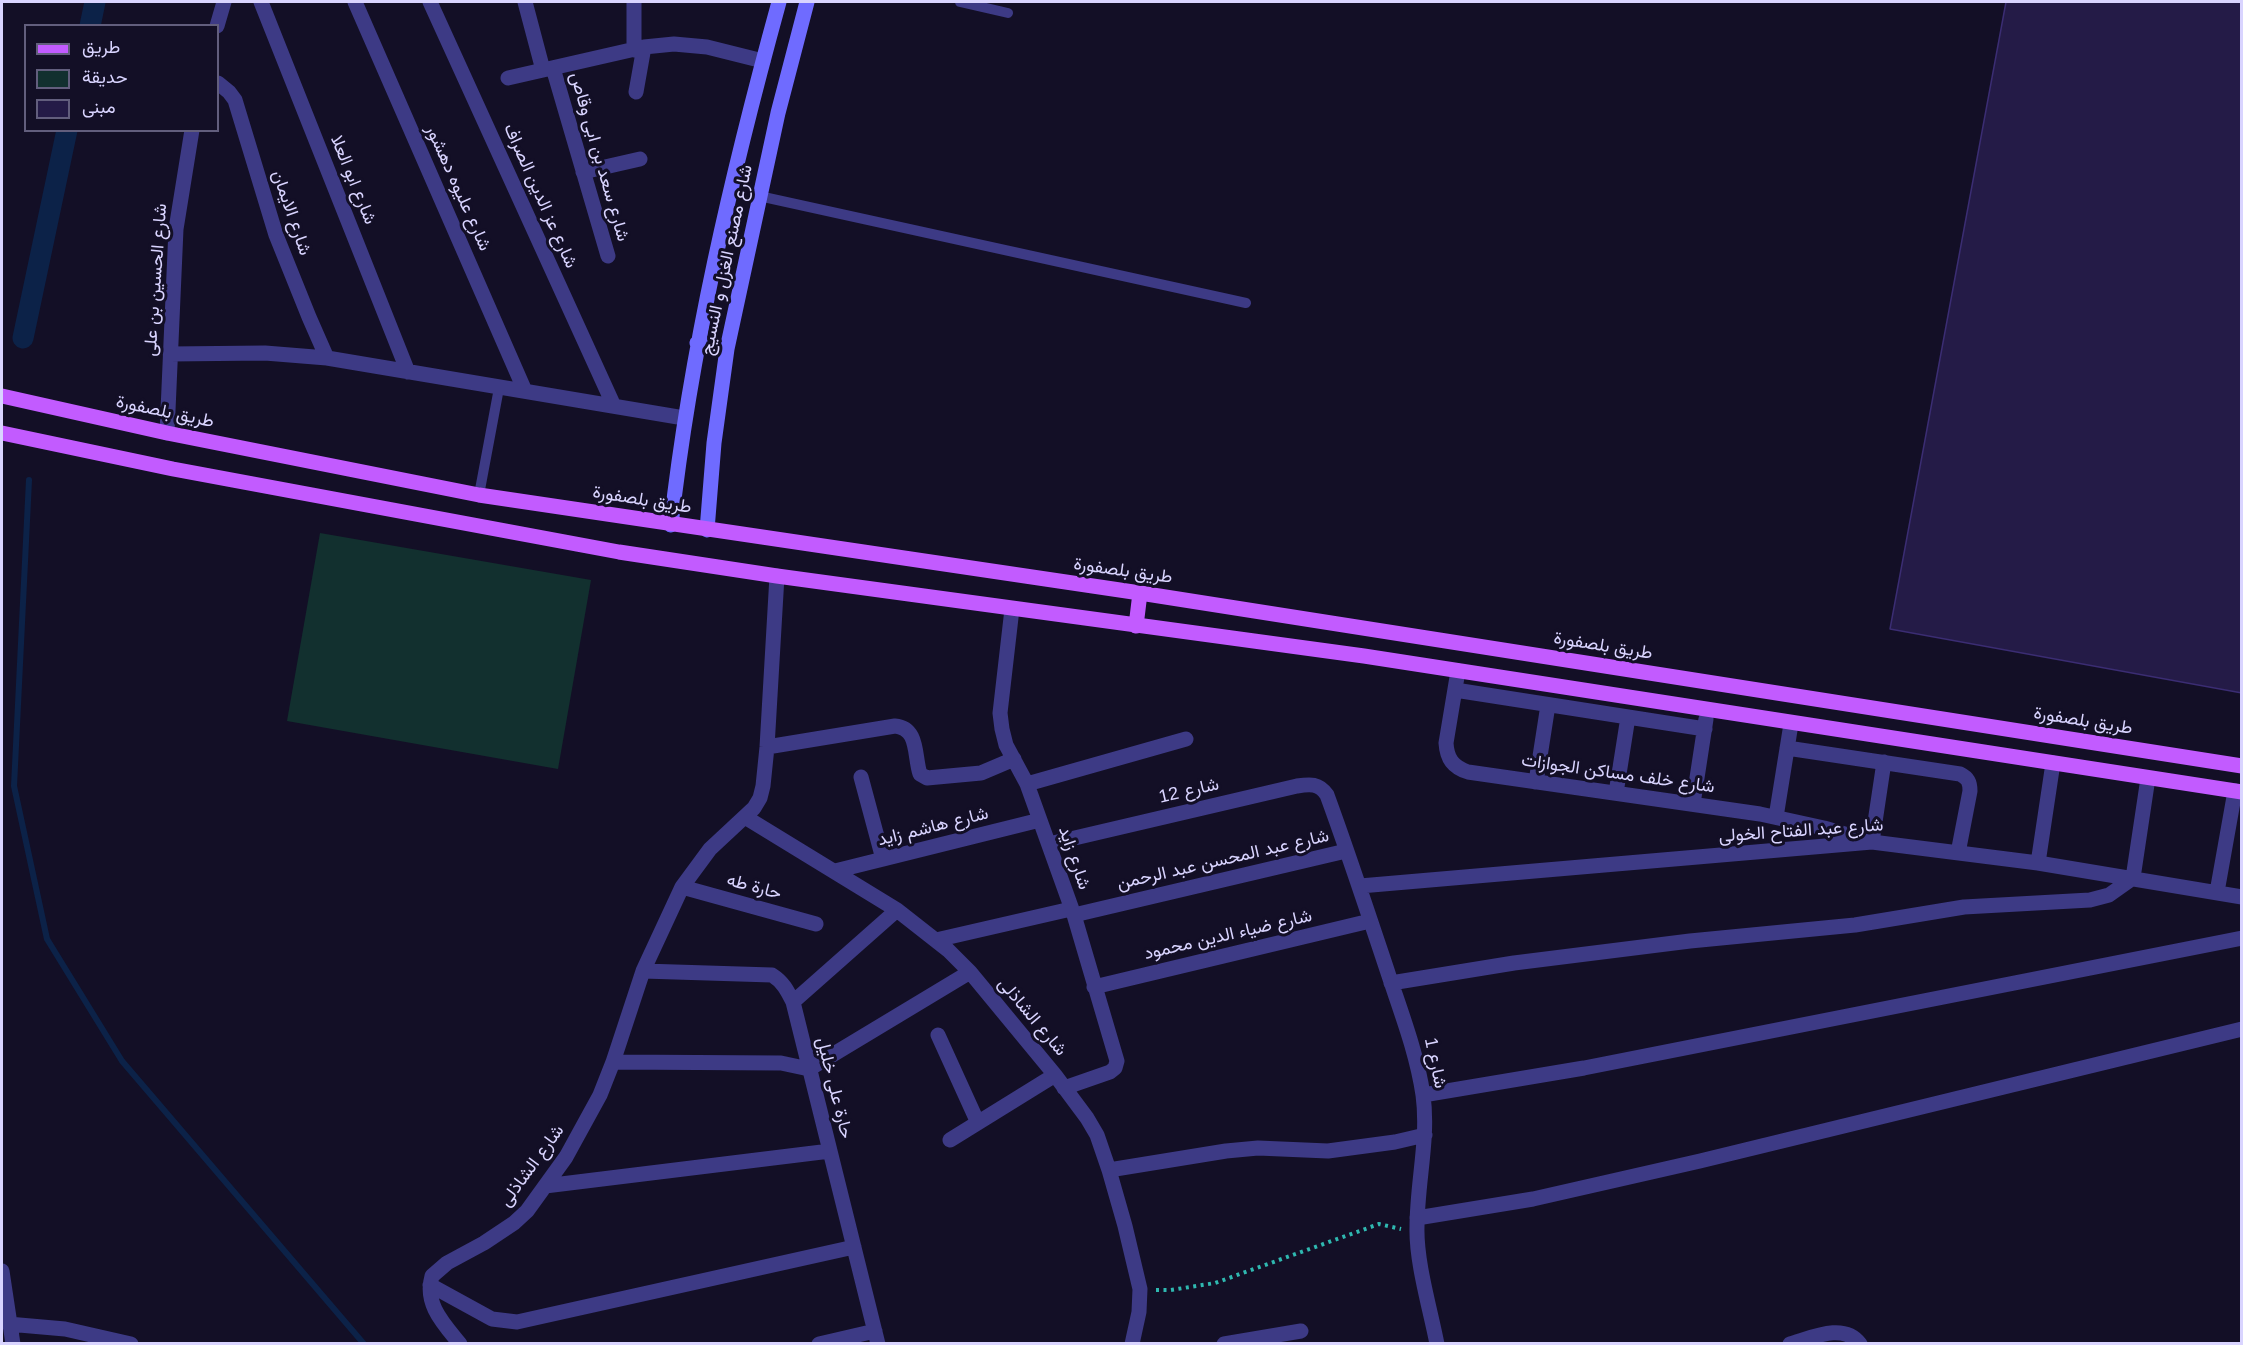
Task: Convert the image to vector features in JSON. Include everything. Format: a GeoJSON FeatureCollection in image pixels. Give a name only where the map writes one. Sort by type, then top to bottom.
{"type":"FeatureCollection","features":[{"type":"Feature","properties":{"kind":"main road","name":"شارع مصنع الغزل و النسيج"},"geometry":{"type":"LineString","coordinates":[[671,525],[684,418],[697,343],[779,2]]}},
{"type":"Feature","properties":{"kind":"main road","name":"شارع مصنع الغزل و النسيج"},"geometry":{"type":"LineString","coordinates":[[706,530],[714,443],[727,349],[759,196],[807,2]]}},
{"type":"Feature","properties":{"kind":"main road"},"geometry":{"type":"LineString","coordinates":[[732,190],[759,196]]}},
{"type":"Feature","properties":{"kind":"main road"},"geometry":{"type":"LineString","coordinates":[[697,343],[727,349]]}},
{"type":"Feature","properties":{"kind":"main road","name":"طريق بلصفورة"},"geometry":{"type":"LineString","coordinates":[[2,396],[168,433],[479,495],[1140,593],[2241,766]]}},
{"type":"Feature","properties":{"kind":"main road"},"geometry":{"type":"LineString","coordinates":[[2,433],[173,469],[619,552],[1012,609],[1364,656],[2238,792]]}},
{"type":"Feature","properties":{"kind":"main road"},"geometry":{"type":"LineString","coordinates":[[1136,626],[1140,593]]}},
{"type":"Feature","properties":{"kind":"street","name":"شارع ابو العلا"},"geometry":{"type":"LineString","coordinates":[[261,2],[408,372]]}},
{"type":"Feature","properties":{"kind":"street","name":"شارع عليوه دهشور"},"geometry":{"type":"LineString","coordinates":[[355,2],[525,391]]}},
{"type":"Feature","properties":{"kind":"street","name":"شارع عز الدين الصراف"},"geometry":{"type":"LineString","coordinates":[[430,2],[614,406]]}},
{"type":"Feature","properties":{"kind":"street","name":"شارع سعد بن ابى وقاص"},"geometry":{"type":"LineString","coordinates":[[525,2],[583,172],[608,256]]}},
{"type":"Feature","properties":{"kind":"street"},"geometry":{"type":"LineString","coordinates":[[634,2],[639,48],[636,92]]}},
{"type":"Feature","properties":{"kind":"street"},"geometry":{"type":"LineString","coordinates":[[508,78],[639,48],[674,44],[690,44],[763,61]]}},
{"type":"Feature","properties":{"kind":"street","name":"شارع الايمان"},"geometry":{"type":"LineString","coordinates":[[219,84],[235,100],[276,235],[327,358]]}},
{"type":"Feature","properties":{"kind":"street","name":"شارع الحسين بن على"},"geometry":{"type":"LineString","coordinates":[[168,433],[176,229],[192,132]]}},
{"type":"Feature","properties":{"kind":"street"},"geometry":{"type":"LineString","coordinates":[[583,172],[640,159]]}},
{"type":"Feature","properties":{"kind":"street"},"geometry":{"type":"LineString","coordinates":[[170,354],[265,353],[327,358],[684,418]]}},
{"type":"Feature","properties":{"kind":"street","name":"شارع الشاذلى"},"geometry":{"type":"LineString","coordinates":[[430,1285],[432,1276],[438,1269],[514,1223],[527,1211],[545,1186],[584,1127],[600,1095],[642,971],[682,887],[710,849],[745,817],[760,798],[764,786],[767,747],[777,576]]}},
{"type":"Feature","properties":{"kind":"street","name":"شارع زايد"},"geometry":{"type":"LineString","coordinates":[[1012,609],[1000,713],[1002,729],[1027,784],[1049,844],[1117,1061],[1115,1068],[1110,1072],[1064,1088]]}},
{"type":"Feature","properties":{"kind":"street","name":"شارع خلف مساكن الجوازات"},"geometry":{"type":"LineString","coordinates":[[1458,671],[1446,743],[1451,762],[1459,769],[1776,817],[1872,842]]}},
{"type":"Feature","properties":{"kind":"street"},"geometry":{"type":"LineString","coordinates":[[1455,690],[1705,729]]}},
{"type":"Feature","properties":{"kind":"street"},"geometry":{"type":"LineString","coordinates":[[1536,782],[1548,705]]}},
{"type":"Feature","properties":{"kind":"street"},"geometry":{"type":"LineString","coordinates":[[1693,804],[1708,710]]}},
{"type":"Feature","properties":{"kind":"street"},"geometry":{"type":"LineString","coordinates":[[1616,793],[1628,717]]}},
{"type":"Feature","properties":{"kind":"street"},"geometry":{"type":"LineString","coordinates":[[1776,817],[1791,724]]}},
{"type":"Feature","properties":{"kind":"street"},"geometry":{"type":"LineString","coordinates":[[767,747],[895,726],[903,727],[913,737],[920,774],[927,778],[981,773],[1014,759]]}},
{"type":"Feature","properties":{"kind":"street"},"geometry":{"type":"LineString","coordinates":[[1027,784],[1186,738]]}},
{"type":"Feature","properties":{"kind":"street"},"geometry":{"type":"LineString","coordinates":[[1787,748],[1960,774],[1966,777],[1970,784],[1970,791],[1958,853]]}},
{"type":"Feature","properties":{"kind":"street"},"geometry":{"type":"LineString","coordinates":[[1872,842],[1884,762]]}},
{"type":"Feature","properties":{"kind":"street"},"geometry":{"type":"LineString","coordinates":[[2038,863],[2054,763]]}},
{"type":"Feature","properties":{"kind":"street"},"geometry":{"type":"LineString","coordinates":[[861,777],[883,859]]}},
{"type":"Feature","properties":{"kind":"street"},"geometry":{"type":"LineString","coordinates":[[1391,983],[1514,963],[1690,941],[1855,925],[1964,907],[2090,900],[2109,895],[2133,879],[2148,778]]}},
{"type":"Feature","properties":{"kind":"street","name":"شارع 12"},"geometry":{"type":"LineString","coordinates":[[1049,844],[1305,784],[1314,784],[1322,788],[1329,802]]}},
{"type":"Feature","properties":{"kind":"street"},"geometry":{"type":"LineString","coordinates":[[2217,892],[2236,822],[2238,792]]}},
{"type":"Feature","properties":{"kind":"street","name":"شارع 1"},"geometry":{"type":"LineString","coordinates":[[1329,802],[1410,1038],[1423,1095],[1425,1135],[1417,1225],[1437,1344]]}},
{"type":"Feature","properties":{"kind":"street","name":"شارع الشاذلى"},"geometry":{"type":"LineString","coordinates":[[745,817],[897,910],[936,940],[969,972],[1064,1088],[1097,1135],[1125,1226],[1140,1289],[1139,1311],[1132,1344]]}},
{"type":"Feature","properties":{"kind":"street","name":"شارع هاشم زايد"},"geometry":{"type":"LineString","coordinates":[[836,871],[1040,820]]}},
{"type":"Feature","properties":{"kind":"street","name":"شارع عبد الفتاح الخولى"},"geometry":{"type":"LineString","coordinates":[[1359,886],[1872,842],[2038,863],[2241,897]]}},
{"type":"Feature","properties":{"kind":"street","name":"شارع عبد المحسن عبد الرحمن"},"geometry":{"type":"LineString","coordinates":[[936,940],[1072,912],[1346,850]]}},
{"type":"Feature","properties":{"kind":"street","name":"حارة طه"},"geometry":{"type":"LineString","coordinates":[[682,887],[816,924]]}},
{"type":"Feature","properties":{"kind":"street"},"geometry":{"type":"LineString","coordinates":[[793,1002],[897,910]]}},
{"type":"Feature","properties":{"kind":"street","name":"شارع ضياء الدين محمود"},"geometry":{"type":"LineString","coordinates":[[1094,987],[1370,921]]}},
{"type":"Feature","properties":{"kind":"street"},"geometry":{"type":"LineString","coordinates":[[1423,1095],[1584,1068],[2241,938]]}},
{"type":"Feature","properties":{"kind":"street","name":"حارة على خليل"},"geometry":{"type":"LineString","coordinates":[[642,971],[772,975],[781,980],[793,1002],[877,1337]]}},
{"type":"Feature","properties":{"kind":"street"},"geometry":{"type":"LineString","coordinates":[[613,1062],[781,1063],[809,1069],[969,972]]}},
{"type":"Feature","properties":{"kind":"street"},"geometry":{"type":"LineString","coordinates":[[1417,1225],[1689,1163],[2241,1029]]}},
{"type":"Feature","properties":{"kind":"street"},"geometry":{"type":"LineString","coordinates":[[938,1035],[978,1123]]}},
{"type":"Feature","properties":{"kind":"street"},"geometry":{"type":"LineString","coordinates":[[950,1140],[1054,1075]]}},
{"type":"Feature","properties":{"kind":"street"},"geometry":{"type":"LineString","coordinates":[[1109,1170],[1226,1151],[1258,1148],[1328,1151],[1395,1142],[1425,1135]]}},
{"type":"Feature","properties":{"kind":"street"},"geometry":{"type":"LineString","coordinates":[[545,1186],[830,1151]]}},
{"type":"Feature","properties":{"kind":"street"},"geometry":{"type":"LineString","coordinates":[[430,1285],[492,1319],[517,1322],[854,1247]]}},
{"type":"Feature","properties":{"kind":"street"},"geometry":{"type":"LineString","coordinates":[[2,1271],[8,1334],[85,1338],[131,1344]]}},
{"type":"Feature","properties":{"kind":"street"},"geometry":{"type":"LineString","coordinates":[[430,1285],[433,1307],[459,1344]]}},
{"type":"Feature","properties":{"kind":"street"},"geometry":{"type":"LineString","coordinates":[[1224,1344],[1301,1331]]}},
{"type":"Feature","properties":{"kind":"street"},"geometry":{"type":"LineString","coordinates":[[1790,1344],[1839,1331],[1856,1337],[1860,1344]]}},
{"type":"Feature","properties":{"kind":"street"},"geometry":{"type":"LineString","coordinates":[[819,1344],[877,1337]]}},
{"type":"Feature","properties":{"kind":"lane"},"geometry":{"type":"LineString","coordinates":[[960,2],[1008,13]]}},
{"type":"Feature","properties":{"kind":"lane"},"geometry":{"type":"LineString","coordinates":[[759,196],[1246,303]]}},
{"type":"Feature","properties":{"kind":"lane"},"geometry":{"type":"LineString","coordinates":[[479,495],[499,387]]}},
{"type":"Feature","properties":{"kind":"path"},"geometry":{"type":"LineString","coordinates":[[1140,1289],[1171,1290],[1215,1283],[1379,1224],[1417,1225]]}},
{"type":"Feature","properties":{"kind":"green space"},"geometry":{"type":"Polygon","coordinates":[[[320,533],[591,580],[558,769],[287,721],[320,533]]]}},
{"type":"Feature","properties":{"kind":"building"},"geometry":{"type":"Polygon","coordinates":[[[2006,2],[2242,2],[2242,693],[1890,629],[2006,2]]]}},
{"type":"Feature","properties":{"kind":"waterway"},"geometry":{"type":"LineString","coordinates":[[90,24],[95,2]]}},
{"type":"Feature","properties":{"kind":"waterway"},"geometry":{"type":"LineString","coordinates":[[23,338],[67,132]]}},
{"type":"Feature","properties":{"kind":"waterway"},"geometry":{"type":"LineString","coordinates":[[29,480],[14,786],[47,939],[122,1061],[364,1344]]}}]}
